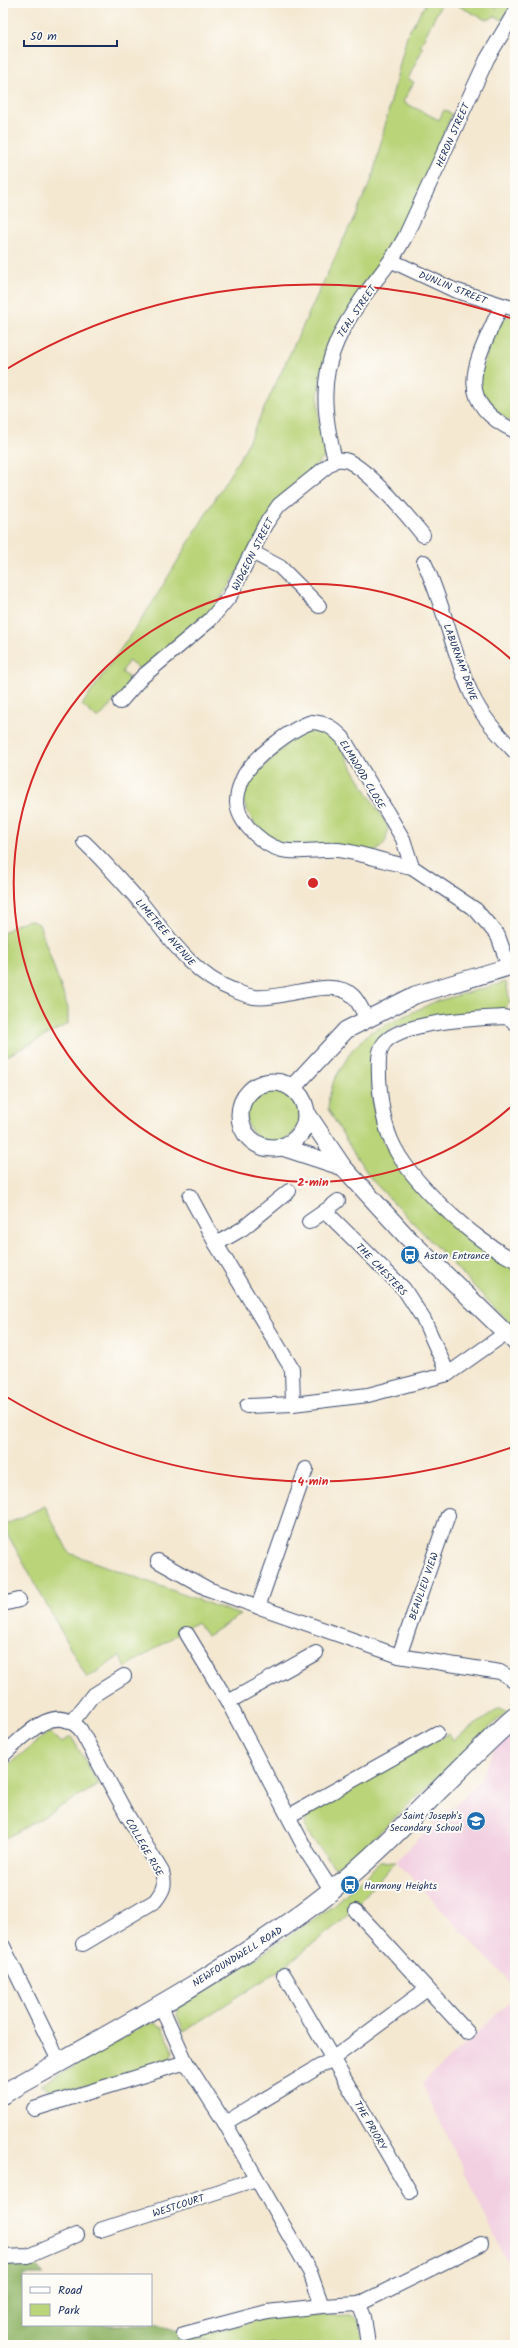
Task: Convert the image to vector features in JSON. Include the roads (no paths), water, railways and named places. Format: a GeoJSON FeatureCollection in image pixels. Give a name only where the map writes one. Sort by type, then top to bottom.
{"type":"FeatureCollection","features":[{"type":"Feature","properties":{"kind":"main road","name":"NEWFOUNDWELL ROAD"},"geometry":{"type":"LineString","coordinates":[[3,2094],[160,2004],[269,1938],[332,1891],[515,1716]]}},
{"type":"Feature","properties":{"kind":"street","name":"HERON STREET"},"geometry":{"type":"LineString","coordinates":[[392,261],[419,208],[487,59],[515,12]]}},
{"type":"Feature","properties":{"kind":"street","name":"DUNLIN STREET"},"geometry":{"type":"LineString","coordinates":[[392,261],[454,290],[501,306],[515,309]]}},
{"type":"Feature","properties":{"kind":"street","name":"TEAL STREET"},"geometry":{"type":"LineString","coordinates":[[336,460],[328,434],[324,395],[326,376],[332,350],[339,334],[353,312],[392,261]]}},
{"type":"Feature","properties":{"kind":"street"},"geometry":{"type":"LineString","coordinates":[[501,306],[479,358],[474,386],[477,399],[485,412],[497,423],[515,431]]}},
{"type":"Feature","properties":{"kind":"street"},"geometry":{"type":"LineString","coordinates":[[336,460],[347,460],[374,482],[403,510],[423,535]]}},
{"type":"Feature","properties":{"kind":"street","name":"WIDGEON STREET"},"geometry":{"type":"LineString","coordinates":[[120,702],[142,677],[210,620],[230,596],[265,525],[280,505],[336,460]]}},
{"type":"Feature","properties":{"kind":"street"},"geometry":{"type":"LineString","coordinates":[[252,552],[280,567],[319,606]]}},
{"type":"Feature","properties":{"kind":"street","name":"LABURNAM DRIVE"},"geometry":{"type":"LineString","coordinates":[[424,562],[434,582],[471,694],[490,724],[515,752]]}},
{"type":"Feature","properties":{"kind":"street","name":"ELMWOOD CLOSE"},"geometry":{"type":"LineString","coordinates":[[412,867],[402,840],[343,738],[332,727],[323,722],[312,722],[300,726],[255,761],[243,777],[237,802],[243,818],[253,832],[267,843],[288,851],[339,850],[412,867],[476,910],[498,936],[512,966]]}},
{"type":"Feature","properties":{"kind":"street","name":"LIMETREE AVENUE"},"geometry":{"type":"LineString","coordinates":[[84,842],[106,863],[192,964],[211,979],[232,990],[253,997],[277,996],[331,987],[345,990],[354,996],[367,1019]]}},
{"type":"Feature","properties":{"kind":"street"},"geometry":{"type":"LineString","coordinates":[[292,1088],[346,1030],[415,995],[512,966]]}},
{"type":"Feature","properties":{"kind":"street"},"geometry":{"type":"LineString","coordinates":[[515,1024],[511,1019],[504,1017],[417,1026],[398,1032],[386,1041],[381,1047],[379,1064],[384,1115],[391,1140],[404,1161],[423,1185],[454,1216],[486,1244],[515,1260]]}},
{"type":"Feature","properties":{"kind":"street"},"geometry":{"type":"LineString","coordinates":[[247,1406],[293,1404],[368,1395],[448,1374],[511,1338],[408,1237],[343,1167],[306,1112],[300,1095],[292,1088],[280,1082],[270,1082],[258,1085],[247,1094],[241,1107],[240,1120],[244,1132],[252,1141],[267,1148],[282,1147],[289,1145],[298,1138],[306,1124],[306,1112]]}},
{"type":"Feature","properties":{"kind":"street"},"geometry":{"type":"LineString","coordinates":[[282,1147],[343,1167]]}},
{"type":"Feature","properties":{"kind":"street"},"geometry":{"type":"LineString","coordinates":[[216,1244],[242,1229],[289,1191]]}},
{"type":"Feature","properties":{"kind":"street"},"geometry":{"type":"LineString","coordinates":[[190,1196],[216,1244],[292,1369],[293,1404]]}},
{"type":"Feature","properties":{"kind":"street"},"geometry":{"type":"LineString","coordinates":[[309,1222],[338,1201]]}},
{"type":"Feature","properties":{"kind":"street","name":"THE CHESTERS"},"geometry":{"type":"LineString","coordinates":[[325,1211],[404,1289],[424,1320],[448,1374]]}},
{"type":"Feature","properties":{"kind":"street"},"geometry":{"type":"LineString","coordinates":[[258,1607],[306,1469]]}},
{"type":"Feature","properties":{"kind":"street","name":"BEAULIEU VIEW"},"geometry":{"type":"LineString","coordinates":[[399,1656],[448,1515]]}},
{"type":"Feature","properties":{"kind":"street"},"geometry":{"type":"LineString","coordinates":[[158,1561],[208,1589],[399,1656],[500,1672],[515,1681]]}},
{"type":"Feature","properties":{"kind":"street"},"geometry":{"type":"LineString","coordinates":[[3,1604],[19,1600]]}},
{"type":"Feature","properties":{"kind":"street"},"geometry":{"type":"LineString","coordinates":[[186,1634],[228,1702],[308,1854],[332,1891]]}},
{"type":"Feature","properties":{"kind":"street"},"geometry":{"type":"LineString","coordinates":[[228,1702],[316,1652]]}},
{"type":"Feature","properties":{"kind":"street"},"geometry":{"type":"LineString","coordinates":[[3,1755],[39,1724],[53,1718],[62,1718],[73,1721],[92,1696],[124,1676]]}},
{"type":"Feature","properties":{"kind":"street","name":"COLLEGE RISE"},"geometry":{"type":"LineString","coordinates":[[73,1721],[80,1729],[126,1813],[162,1872],[165,1882],[162,1892],[155,1901],[84,1944]]}},
{"type":"Feature","properties":{"kind":"street"},"geometry":{"type":"LineString","coordinates":[[289,1816],[437,1733]]}},
{"type":"Feature","properties":{"kind":"street"},"geometry":{"type":"LineString","coordinates":[[356,1911],[468,2033]]}},
{"type":"Feature","properties":{"kind":"street"},"geometry":{"type":"LineString","coordinates":[[3,1946],[59,2061]]}},
{"type":"Feature","properties":{"kind":"street","name":"THE PRIORY"},"geometry":{"type":"LineString","coordinates":[[284,1975],[410,2192]]}},
{"type":"Feature","properties":{"kind":"street"},"geometry":{"type":"LineString","coordinates":[[225,2123],[332,2059],[427,1989]]}},
{"type":"Feature","properties":{"kind":"street"},"geometry":{"type":"LineString","coordinates":[[160,2004],[186,2062],[225,2123],[310,2272],[322,2306]]}},
{"type":"Feature","properties":{"kind":"street"},"geometry":{"type":"LineString","coordinates":[[34,2109],[186,2062]]}},
{"type":"Feature","properties":{"kind":"street","name":"WESTCOURT"},"geometry":{"type":"LineString","coordinates":[[100,2230],[256,2179]]}},
{"type":"Feature","properties":{"kind":"street"},"geometry":{"type":"LineString","coordinates":[[3,2257],[28,2256],[77,2235]]}},
{"type":"Feature","properties":{"kind":"street"},"geometry":{"type":"LineString","coordinates":[[184,2334],[266,2312],[359,2304],[481,2244]]}},
{"type":"Feature","properties":{"kind":"street"},"geometry":{"type":"LineString","coordinates":[[359,2304],[364,2317],[368,2345]]}},
{"type":"Feature","properties":{"kind":"place","name":"Aston Entrance"},"geometry":{"type":"Point","coordinates":[410,1255]}},
{"type":"Feature","properties":{"kind":"place","name":"Saint Joseph's Secondary School"},"geometry":{"type":"Point","coordinates":[476,1821]}},
{"type":"Feature","properties":{"kind":"place","name":"Harmony Heights"},"geometry":{"type":"Point","coordinates":[350,1885]}}]}
